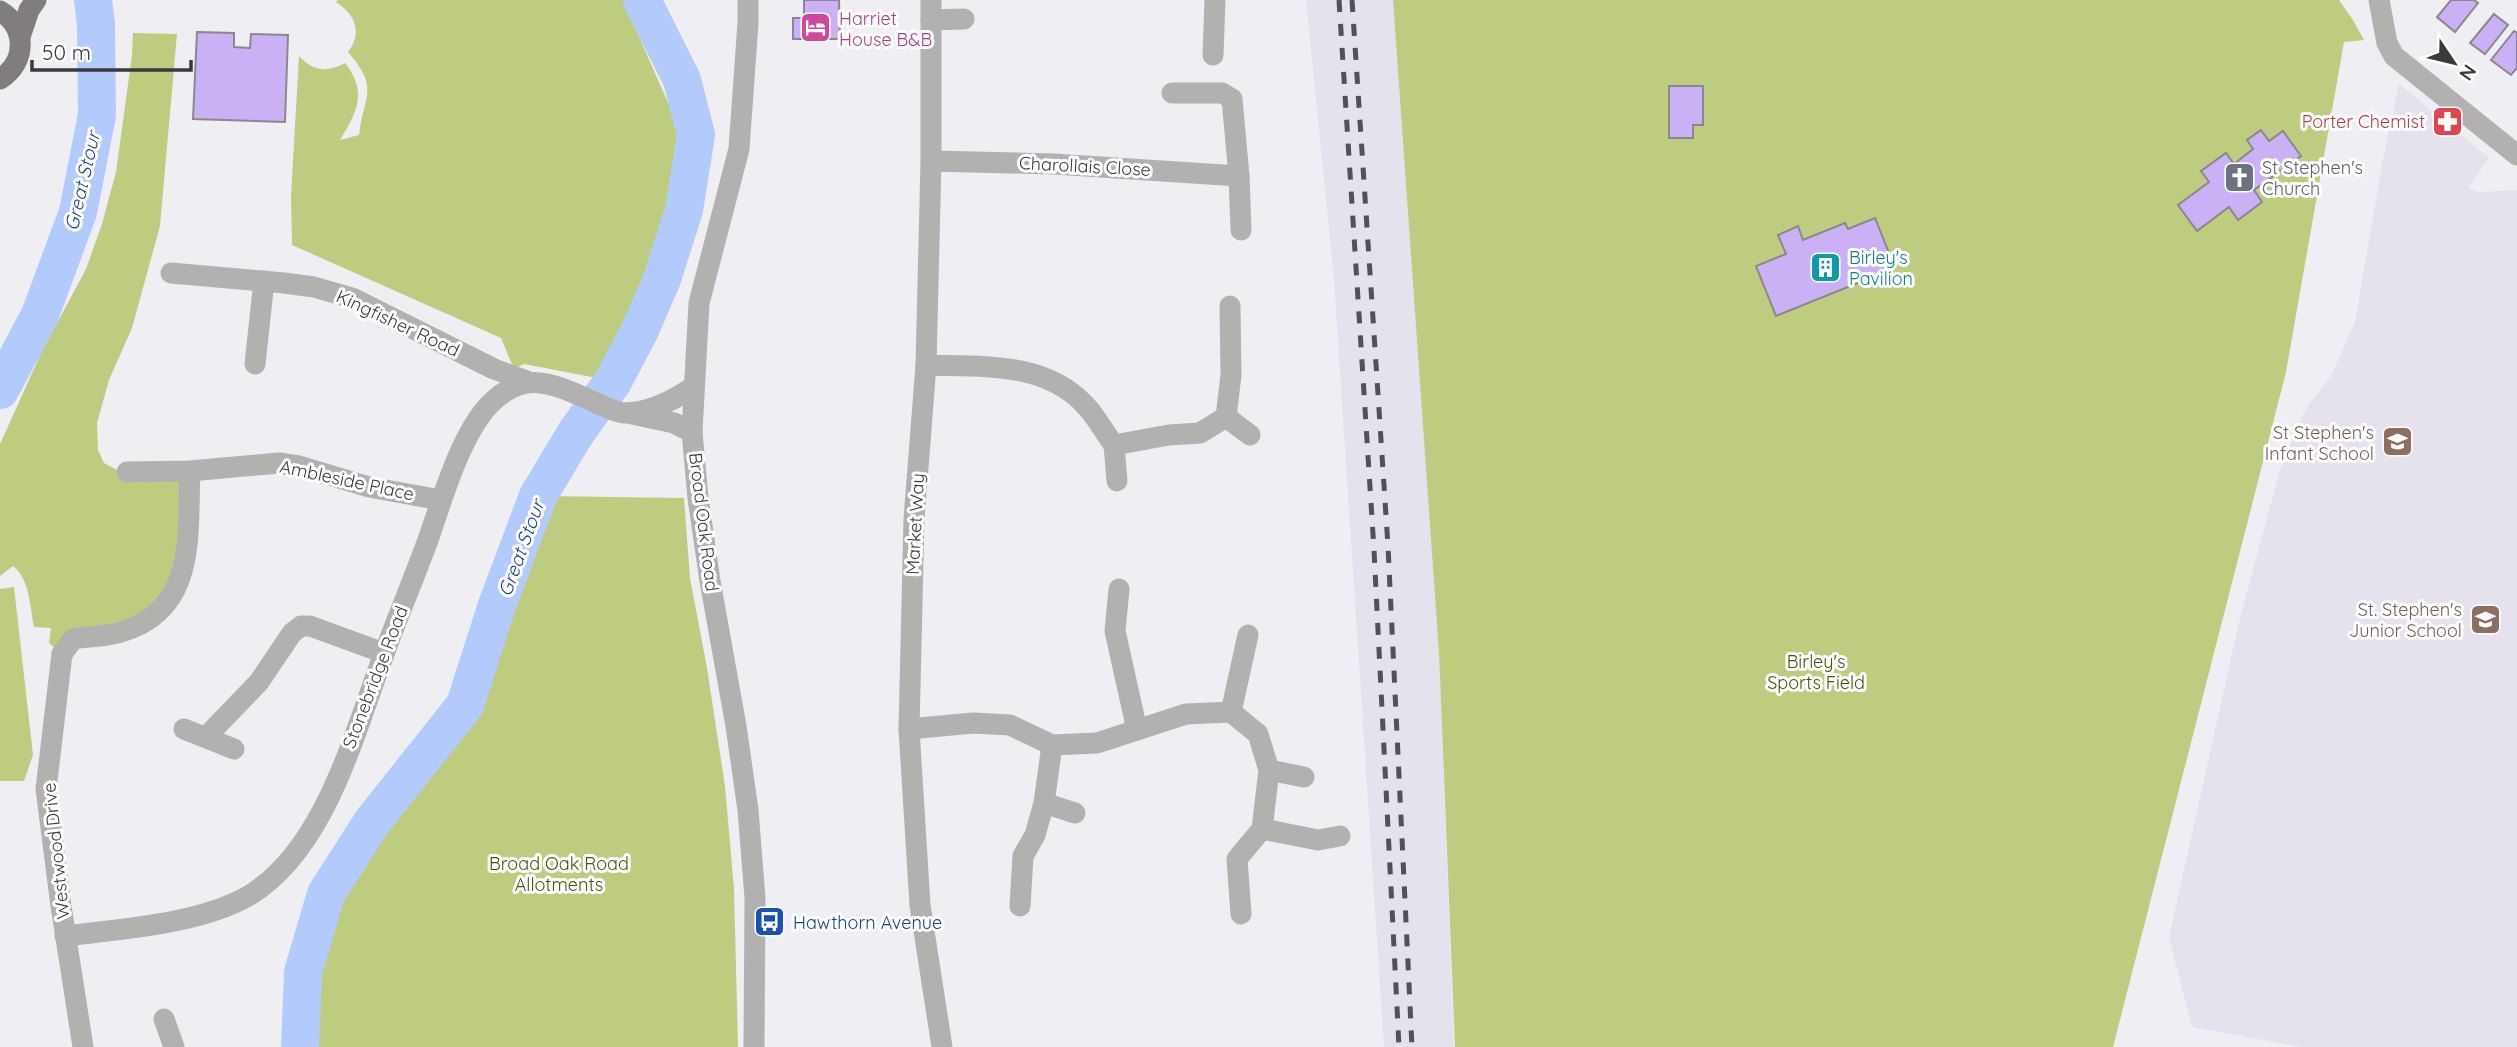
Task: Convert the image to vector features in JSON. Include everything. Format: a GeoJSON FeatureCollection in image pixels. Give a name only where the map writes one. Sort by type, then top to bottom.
{"type":"FeatureCollection","features":[{"type":"Feature","properties":{"kind":"main road"},"geometry":{"type":"LineString","coordinates":[[7,0],[0,8],[16,25],[20,37]]}},
{"type":"Feature","properties":{"kind":"main road"},"geometry":{"type":"LineString","coordinates":[[1,81],[18,61],[20,37],[29,10],[36,0]]}},
{"type":"Feature","properties":{"kind":"street","name":"Broad Oak Road"},"geometry":{"type":"LineString","coordinates":[[748,0],[739,149],[699,303],[692,432],[710,581],[748,810],[755,898],[754,1047]]}},
{"type":"Feature","properties":{"kind":"street"},"geometry":{"type":"LineString","coordinates":[[1213,55],[1215,0]]}},
{"type":"Feature","properties":{"kind":"street"},"geometry":{"type":"LineString","coordinates":[[2379,0],[2387,43],[2400,63],[2517,155]]}},
{"type":"Feature","properties":{"kind":"street"},"geometry":{"type":"LineString","coordinates":[[931,10],[964,19]]}},
{"type":"Feature","properties":{"kind":"street","name":"Market Way"},"geometry":{"type":"LineString","coordinates":[[931,10],[931,161],[926,365],[914,519],[909,729],[920,905],[942,1047]]}},
{"type":"Feature","properties":{"kind":"street"},"geometry":{"type":"LineString","coordinates":[[1172,93],[1222,93],[1232,99],[1241,230]]}},
{"type":"Feature","properties":{"kind":"street","name":"Charollais Close"},"geometry":{"type":"LineString","coordinates":[[931,161],[1054,164],[1239,176]]}},
{"type":"Feature","properties":{"kind":"street","name":"Kingfisher Road"},"geometry":{"type":"LineString","coordinates":[[171,273],[314,287],[352,298],[472,358],[527,382]]}},
{"type":"Feature","properties":{"kind":"street"},"geometry":{"type":"LineString","coordinates":[[254,364],[264,281]]}},
{"type":"Feature","properties":{"kind":"street"},"geometry":{"type":"LineString","coordinates":[[1114,445],[1169,435],[1200,433],[1226,416],[1231,375],[1230,306]]}},
{"type":"Feature","properties":{"kind":"street"},"geometry":{"type":"LineString","coordinates":[[926,365],[1014,368],[1057,382],[1085,405],[1114,445],[1117,481]]}},
{"type":"Feature","properties":{"kind":"street"},"geometry":{"type":"LineString","coordinates":[[527,382],[540,382],[565,389],[611,410],[674,424],[692,432]]}},
{"type":"Feature","properties":{"kind":"street","name":"Stonebridge Road"},"geometry":{"type":"LineString","coordinates":[[65,936],[146,926],[215,911],[249,895],[279,874],[317,824],[352,741],[441,500],[463,450],[489,406],[510,388],[527,382]]}},
{"type":"Feature","properties":{"kind":"street"},"geometry":{"type":"LineString","coordinates":[[625,413],[672,402],[693,387]]}},
{"type":"Feature","properties":{"kind":"street"},"geometry":{"type":"LineString","coordinates":[[1226,416],[1250,435]]}},
{"type":"Feature","properties":{"kind":"street","name":"Ambleside Place"},"geometry":{"type":"LineString","coordinates":[[127,472],[190,471],[279,463],[299,466],[369,487],[441,500]]}},
{"type":"Feature","properties":{"kind":"street","name":"Westwood Drive"},"geometry":{"type":"LineString","coordinates":[[83,1047],[46,789],[56,649],[73,639],[120,633],[145,623],[162,609],[174,593],[182,575],[188,547],[190,471]]}},
{"type":"Feature","properties":{"kind":"street"},"geometry":{"type":"LineString","coordinates":[[1119,589],[1115,631],[1137,730]]}},
{"type":"Feature","properties":{"kind":"street"},"geometry":{"type":"LineString","coordinates":[[206,737],[259,682],[292,633],[300,626],[310,626],[384,653]]}},
{"type":"Feature","properties":{"kind":"street"},"geometry":{"type":"LineString","coordinates":[[1231,712],[1248,635]]}},
{"type":"Feature","properties":{"kind":"street"},"geometry":{"type":"LineString","coordinates":[[909,729],[973,723],[1010,725],[1052,745],[1097,743],[1186,714],[1231,712],[1258,734],[1269,770],[1262,829],[1237,859],[1241,914]]}},
{"type":"Feature","properties":{"kind":"street"},"geometry":{"type":"LineString","coordinates":[[184,729],[234,749]]}},
{"type":"Feature","properties":{"kind":"street"},"geometry":{"type":"LineString","coordinates":[[1020,906],[1023,856],[1035,835],[1044,803],[1052,745]]}},
{"type":"Feature","properties":{"kind":"street"},"geometry":{"type":"LineString","coordinates":[[1269,770],[1304,777]]}},
{"type":"Feature","properties":{"kind":"street"},"geometry":{"type":"LineString","coordinates":[[1044,803],[1075,813]]}},
{"type":"Feature","properties":{"kind":"street"},"geometry":{"type":"LineString","coordinates":[[1262,829],[1318,840],[1340,836]]}},
{"type":"Feature","properties":{"kind":"street"},"geometry":{"type":"LineString","coordinates":[[164,1018],[174,1047]]}},
{"type":"Feature","properties":{"kind":"shaded area"},"geometry":{"type":"Polygon","coordinates":[[[1306,0],[1393,0],[1439,653],[1454,1047],[1384,1047],[1334,279],[1306,0]]]}},
{"type":"Feature","properties":{"kind":"shaded area"},"geometry":{"type":"Polygon","coordinates":[[[2399,84],[2489,158],[2468,188],[2479,192],[2517,190],[2517,1047],[2302,1047],[2192,1027],[2169,937],[2240,618],[2279,473],[2305,410],[2331,376],[2355,322],[2399,84]]]}},
{"type":"Feature","properties":{"kind":"green space"},"geometry":{"type":"Polygon","coordinates":[[[623,0],[676,121],[683,164],[665,240],[602,379],[524,364],[514,369],[501,338],[292,245],[291,196],[299,56],[309,65],[320,69],[345,63],[352,73],[358,102],[340,140],[359,135],[366,100],[367,84],[364,75],[348,52],[355,38],[355,24],[348,12],[336,2],[623,0]]]}},
{"type":"Feature","properties":{"kind":"green space","name":"Birley's Sports Field"},"geometry":{"type":"Polygon","coordinates":[[[1393,0],[2339,0],[2364,40],[2344,42],[2286,372],[2113,1047],[1455,1047],[1439,653],[1393,0]],[[2260,130],[2247,140],[2253,149],[2234,164],[2201,171],[2209,182],[2178,205],[2197,231],[2229,207],[2239,220],[2262,202],[2254,190],[2301,156],[2283,131],[2269,141],[2260,130]]]}},
{"type":"Feature","properties":{"kind":"green space"},"geometry":{"type":"Polygon","coordinates":[[[133,33],[177,34],[160,226],[132,328],[109,380],[97,423],[98,450],[104,463],[119,471],[190,471],[188,508],[162,609],[62,654],[49,643],[51,628],[34,627],[28,594],[19,572],[13,566],[0,576],[0,444],[42,351],[86,269],[102,224],[116,172],[133,33]]]}},
{"type":"Feature","properties":{"kind":"green space","name":"Broad Oak Road Allotments"},"geometry":{"type":"Polygon","coordinates":[[[544,496],[684,498],[690,578],[725,786],[734,889],[738,1047],[304,1047],[311,974],[332,896],[376,824],[469,706],[544,496]]]}},
{"type":"Feature","properties":{"kind":"green space"},"geometry":{"type":"Polygon","coordinates":[[[14,587],[33,755],[24,781],[0,781],[0,589],[14,587]]]}},
{"type":"Feature","properties":{"kind":"building","name":"Harriet House B&B"},"geometry":{"type":"Polygon","coordinates":[[[804,0],[839,0],[840,39],[793,39],[793,18],[804,18],[804,0]]]}},
{"type":"Feature","properties":{"kind":"building"},"geometry":{"type":"Polygon","coordinates":[[[2451,0],[2474,0],[2478,3],[2455,32],[2437,17],[2451,0]]]}},
{"type":"Feature","properties":{"kind":"building"},"geometry":{"type":"Polygon","coordinates":[[[2494,14],[2508,25],[2485,54],[2470,43],[2494,14]]]}},
{"type":"Feature","properties":{"kind":"building"},"geometry":{"type":"Polygon","coordinates":[[[2514,31],[2517,33],[2517,68],[2511,75],[2491,60],[2514,31]]]}},
{"type":"Feature","properties":{"kind":"building"},"geometry":{"type":"Polygon","coordinates":[[[197,32],[234,33],[234,47],[250,48],[251,34],[288,35],[285,122],[193,119],[197,32]]]}},
{"type":"Feature","properties":{"kind":"building"},"geometry":{"type":"Polygon","coordinates":[[[1669,86],[1703,86],[1703,125],[1693,125],[1693,138],[1669,138],[1669,86]]]}},
{"type":"Feature","properties":{"kind":"building","name":"St Stephen's Church"},"geometry":{"type":"Polygon","coordinates":[[[2261,130],[2269,141],[2283,131],[2301,156],[2254,190],[2262,202],[2238,220],[2229,207],[2197,231],[2178,205],[2209,182],[2201,171],[2226,153],[2234,164],[2253,149],[2247,140],[2261,130]]]}},
{"type":"Feature","properties":{"kind":"building","name":"Birley's Pavilion"},"geometry":{"type":"Polygon","coordinates":[[[1875,218],[1895,268],[1776,316],[1756,266],[1786,254],[1778,235],[1798,226],[1803,240],[1845,223],[1848,229],[1875,218]]]}},
{"type":"Feature","properties":{"kind":"waterway","name":"Great Stour"},"geometry":{"type":"LineString","coordinates":[[0,390],[40,315],[78,212],[97,115],[96,24],[93,0]]}},
{"type":"Feature","properties":{"kind":"waterway","name":"Great Stour"},"geometry":{"type":"LineString","coordinates":[[300,1047],[303,972],[326,894],[372,822],[465,705],[496,608],[538,496],[577,431],[612,383],[639,332],[662,279],[684,210],[696,135],[682,80],[642,0]]}},
{"type":"Feature","properties":{"kind":"railway"},"geometry":{"type":"LineString","coordinates":[[1339,0],[1374,550],[1399,1047]]}},
{"type":"Feature","properties":{"kind":"railway"},"geometry":{"type":"LineString","coordinates":[[1352,0],[1388,546],[1412,1047]]}},
{"type":"Feature","properties":{"kind":"place","name":"Harriet House B&B"},"geometry":{"type":"Point","coordinates":[816,28]}},
{"type":"Feature","properties":{"kind":"place","name":"Porter Chemist"},"geometry":{"type":"Point","coordinates":[2448,121]}},
{"type":"Feature","properties":{"kind":"place","name":"St Stephen's Church"},"geometry":{"type":"Point","coordinates":[2239,177]}},
{"type":"Feature","properties":{"kind":"place","name":"Birley's Pavilion"},"geometry":{"type":"Point","coordinates":[1826,267]}},
{"type":"Feature","properties":{"kind":"place","name":"St Stephen's Infant School"},"geometry":{"type":"Point","coordinates":[2397,442]}},
{"type":"Feature","properties":{"kind":"place","name":"St. Stephen's Junior School"},"geometry":{"type":"Point","coordinates":[2485,619]}},
{"type":"Feature","properties":{"kind":"place","name":"Hawthorn Avenue"},"geometry":{"type":"Point","coordinates":[770,922]}}]}
